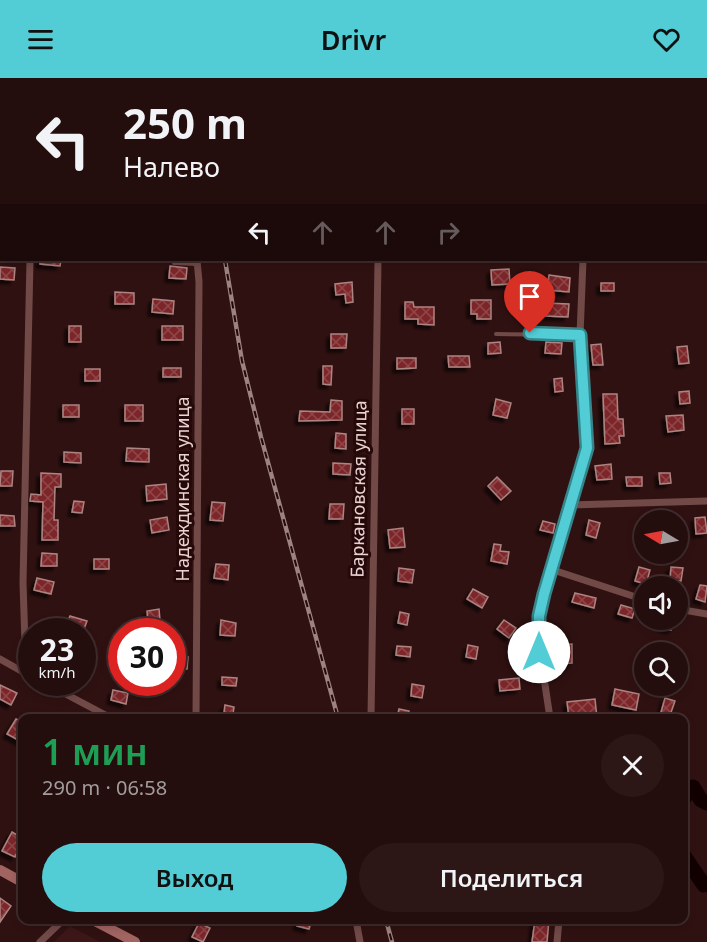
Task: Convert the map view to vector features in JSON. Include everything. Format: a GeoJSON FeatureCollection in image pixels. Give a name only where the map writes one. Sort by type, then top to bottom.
{"type":"FeatureCollection","features":[{"type":"Feature","properties":{"kind":"street"},"geometry":{"type":"LineString","coordinates":[[25,618],[23,584],[30,261]]}},
{"type":"Feature","properties":{"kind":"street","name":"Баркановская улица"},"geometry":{"type":"LineString","coordinates":[[370,714],[378,261]]}},
{"type":"Feature","properties":{"kind":"street"},"geometry":{"type":"LineString","coordinates":[[549,714],[538,638],[539,616],[550,569],[584,461],[588,438],[580,335],[583,261]]}},
{"type":"Feature","properties":{"kind":"street","name":"Надеждинская улица"},"geometry":{"type":"LineString","coordinates":[[196,714],[197,262]]}},
{"type":"Feature","properties":{"kind":"street"},"geometry":{"type":"LineString","coordinates":[[570,505],[707,501]]}},
{"type":"Feature","properties":{"kind":"street"},"geometry":{"type":"LineString","coordinates":[[550,569],[634,596]]}},
{"type":"Feature","properties":{"kind":"street"},"geometry":{"type":"LineString","coordinates":[[688,611],[707,614]]}},
{"type":"Feature","properties":{"kind":"street"},"geometry":{"type":"LineString","coordinates":[[0,659],[18,669]]}},
{"type":"Feature","properties":{"kind":"street"},"geometry":{"type":"LineString","coordinates":[[69,696],[103,714]]}},
{"type":"Feature","properties":{"kind":"street"},"geometry":{"type":"LineString","coordinates":[[0,870],[18,880]]}},
{"type":"Feature","properties":{"kind":"street"},"geometry":{"type":"LineString","coordinates":[[40,942],[59,924]]}},
{"type":"Feature","properties":{"kind":"street"},"geometry":{"type":"LineString","coordinates":[[101,924],[135,942]]}},
{"type":"Feature","properties":{"kind":"street"},"geometry":{"type":"LineString","coordinates":[[357,924],[360,942]]}},
{"type":"Feature","properties":{"kind":"street"},"geometry":{"type":"LineString","coordinates":[[558,942],[559,924]]}},
{"type":"Feature","properties":{"kind":"lane"},"geometry":{"type":"LineString","coordinates":[[174,263],[197,262]]}},
{"type":"Feature","properties":{"kind":"lane"},"geometry":{"type":"LineString","coordinates":[[496,334],[580,335]]}},
{"type":"Feature","properties":{"kind":"shaded area"},"geometry":{"type":"Polygon","coordinates":[[[70,926],[100,942],[54,942],[70,926]]]}},
{"type":"Feature","properties":{"kind":"building"},"geometry":{"type":"Polygon","coordinates":[[[40,261],[61,261],[60,266],[40,264],[40,261]]]}},
{"type":"Feature","properties":{"kind":"building"},"geometry":{"type":"Polygon","coordinates":[[[170,266],[187,268],[186,279],[169,278],[170,266]]]}},
{"type":"Feature","properties":{"kind":"building"},"geometry":{"type":"Polygon","coordinates":[[[0,267],[15,268],[14,280],[0,279],[0,267]]]}},
{"type":"Feature","properties":{"kind":"building"},"geometry":{"type":"Polygon","coordinates":[[[509,269],[510,284],[492,285],[491,270],[509,269]]]}},
{"type":"Feature","properties":{"kind":"building"},"geometry":{"type":"Polygon","coordinates":[[[549,275],[570,278],[569,292],[547,290],[549,275]]]}},
{"type":"Feature","properties":{"kind":"building"},"geometry":{"type":"Polygon","coordinates":[[[352,282],[353,302],[346,303],[345,294],[336,295],[335,284],[352,282]]]}},
{"type":"Feature","properties":{"kind":"building"},"geometry":{"type":"Polygon","coordinates":[[[601,283],[614,283],[614,291],[601,291],[601,283]]]}},
{"type":"Feature","properties":{"kind":"building"},"geometry":{"type":"Polygon","coordinates":[[[115,292],[134,293],[134,304],[115,304],[115,292]]]}},
{"type":"Feature","properties":{"kind":"building"},"geometry":{"type":"Polygon","coordinates":[[[153,299],[174,301],[173,314],[152,312],[153,299]]]}},
{"type":"Feature","properties":{"kind":"building"},"geometry":{"type":"Polygon","coordinates":[[[471,300],[491,300],[491,319],[477,319],[477,314],[471,314],[471,300]]]}},
{"type":"Feature","properties":{"kind":"building"},"geometry":{"type":"Polygon","coordinates":[[[405,302],[413,302],[414,307],[434,307],[434,325],[418,324],[418,319],[405,319],[405,302]]]}},
{"type":"Feature","properties":{"kind":"building"},"geometry":{"type":"Polygon","coordinates":[[[546,303],[569,304],[568,317],[546,316],[546,303]]]}},
{"type":"Feature","properties":{"kind":"building"},"geometry":{"type":"Polygon","coordinates":[[[69,326],[81,326],[81,342],[69,342],[69,326]]]}},
{"type":"Feature","properties":{"kind":"building"},"geometry":{"type":"Polygon","coordinates":[[[162,326],[183,326],[183,340],[162,340],[162,326]]]}},
{"type":"Feature","properties":{"kind":"building"},"geometry":{"type":"Polygon","coordinates":[[[331,334],[347,334],[346,348],[331,348],[331,334]]]}},
{"type":"Feature","properties":{"kind":"building"},"geometry":{"type":"Polygon","coordinates":[[[500,342],[501,353],[488,354],[488,343],[500,342]]]}},
{"type":"Feature","properties":{"kind":"building"},"geometry":{"type":"Polygon","coordinates":[[[546,342],[562,343],[561,354],[545,353],[546,342]]]}},
{"type":"Feature","properties":{"kind":"building"},"geometry":{"type":"Polygon","coordinates":[[[601,344],[603,365],[593,365],[591,345],[601,344]]]}},
{"type":"Feature","properties":{"kind":"building"},"geometry":{"type":"Polygon","coordinates":[[[687,346],[689,363],[679,364],[677,347],[687,346]]]}},
{"type":"Feature","properties":{"kind":"building"},"geometry":{"type":"Polygon","coordinates":[[[448,356],[469,356],[470,367],[449,367],[448,356]]]}},
{"type":"Feature","properties":{"kind":"building"},"geometry":{"type":"Polygon","coordinates":[[[397,358],[416,358],[416,368],[397,369],[397,358]]]}},
{"type":"Feature","properties":{"kind":"building"},"geometry":{"type":"Polygon","coordinates":[[[323,366],[332,366],[331,385],[323,384],[323,366]]]}},
{"type":"Feature","properties":{"kind":"building"},"geometry":{"type":"Polygon","coordinates":[[[163,368],[181,368],[181,377],[163,377],[163,368]]]}},
{"type":"Feature","properties":{"kind":"building"},"geometry":{"type":"Polygon","coordinates":[[[85,369],[100,369],[100,381],[85,381],[85,369]]]}},
{"type":"Feature","properties":{"kind":"building"},"geometry":{"type":"Polygon","coordinates":[[[562,378],[563,391],[555,392],[554,379],[562,378]]]}},
{"type":"Feature","properties":{"kind":"building"},"geometry":{"type":"Polygon","coordinates":[[[689,391],[690,403],[680,404],[679,392],[689,391]]]}},
{"type":"Feature","properties":{"kind":"building"},"geometry":{"type":"Polygon","coordinates":[[[603,394],[617,394],[618,419],[623,419],[624,436],[619,436],[620,443],[605,444],[603,394]]]}},
{"type":"Feature","properties":{"kind":"building"},"geometry":{"type":"Polygon","coordinates":[[[496,399],[511,403],[507,418],[493,415],[496,399]]]}},
{"type":"Feature","properties":{"kind":"building"},"geometry":{"type":"Polygon","coordinates":[[[331,400],[342,401],[342,420],[299,421],[300,411],[330,412],[331,400]]]}},
{"type":"Feature","properties":{"kind":"building"},"geometry":{"type":"Polygon","coordinates":[[[63,405],[79,405],[79,417],[63,417],[63,405]]]}},
{"type":"Feature","properties":{"kind":"building"},"geometry":{"type":"Polygon","coordinates":[[[125,405],[143,405],[143,421],[125,421],[125,405]]]}},
{"type":"Feature","properties":{"kind":"building"},"geometry":{"type":"Polygon","coordinates":[[[402,409],[414,409],[414,424],[402,424],[402,409]]]}},
{"type":"Feature","properties":{"kind":"building"},"geometry":{"type":"Polygon","coordinates":[[[683,415],[684,430],[668,432],[666,416],[683,415]]]}},
{"type":"Feature","properties":{"kind":"building"},"geometry":{"type":"Polygon","coordinates":[[[336,433],[346,434],[346,449],[335,448],[336,433]]]}},
{"type":"Feature","properties":{"kind":"building"},"geometry":{"type":"Polygon","coordinates":[[[127,448],[149,449],[149,462],[126,461],[127,448]]]}},
{"type":"Feature","properties":{"kind":"building"},"geometry":{"type":"Polygon","coordinates":[[[64,452],[81,453],[81,463],[64,462],[64,452]]]}},
{"type":"Feature","properties":{"kind":"building"},"geometry":{"type":"Polygon","coordinates":[[[333,463],[351,464],[350,475],[333,474],[333,463]]]}},
{"type":"Feature","properties":{"kind":"building"},"geometry":{"type":"Polygon","coordinates":[[[611,464],[612,479],[597,480],[595,466],[611,464]]]}},
{"type":"Feature","properties":{"kind":"building"},"geometry":{"type":"Polygon","coordinates":[[[1,471],[13,471],[12,486],[0,486],[1,471]]]}},
{"type":"Feature","properties":{"kind":"building"},"geometry":{"type":"Polygon","coordinates":[[[41,473],[61,474],[61,487],[55,487],[54,520],[58,520],[58,540],[42,540],[43,502],[30,501],[31,494],[41,495],[41,473]]]}},
{"type":"Feature","properties":{"kind":"building"},"geometry":{"type":"Polygon","coordinates":[[[659,473],[670,473],[671,483],[660,484],[659,473]]]}},
{"type":"Feature","properties":{"kind":"building"},"geometry":{"type":"Polygon","coordinates":[[[497,477],[511,491],[501,500],[488,486],[497,477]]]}},
{"type":"Feature","properties":{"kind":"building"},"geometry":{"type":"Polygon","coordinates":[[[626,477],[642,477],[642,486],[627,486],[626,477]]]}},
{"type":"Feature","properties":{"kind":"building"},"geometry":{"type":"Polygon","coordinates":[[[166,484],[167,499],[147,501],[146,486],[166,484]]]}},
{"type":"Feature","properties":{"kind":"building"},"geometry":{"type":"Polygon","coordinates":[[[74,501],[84,502],[82,513],[72,512],[74,501]]]}},
{"type":"Feature","properties":{"kind":"building"},"geometry":{"type":"Polygon","coordinates":[[[212,502],[225,503],[223,521],[210,520],[212,502]]]}},
{"type":"Feature","properties":{"kind":"building"},"geometry":{"type":"Polygon","coordinates":[[[330,504],[344,504],[343,519],[329,519],[330,504]]]}},
{"type":"Feature","properties":{"kind":"building"},"geometry":{"type":"Polygon","coordinates":[[[0,515],[14,516],[15,526],[0,526],[0,515]]]}},
{"type":"Feature","properties":{"kind":"building"},"geometry":{"type":"Polygon","coordinates":[[[167,517],[169,530],[152,533],[150,520],[167,517]]]}},
{"type":"Feature","properties":{"kind":"building"},"geometry":{"type":"Polygon","coordinates":[[[705,517],[707,533],[696,534],[695,518],[705,517]]]}},
{"type":"Feature","properties":{"kind":"building"},"geometry":{"type":"Polygon","coordinates":[[[589,520],[600,523],[596,538],[586,535],[589,520]]]}},
{"type":"Feature","properties":{"kind":"building"},"geometry":{"type":"Polygon","coordinates":[[[543,521],[555,524],[553,533],[540,530],[543,521]]]}},
{"type":"Feature","properties":{"kind":"building"},"geometry":{"type":"Polygon","coordinates":[[[403,528],[405,547],[390,548],[388,530],[403,528]]]}},
{"type":"Feature","properties":{"kind":"building"},"geometry":{"type":"Polygon","coordinates":[[[494,544],[501,545],[500,551],[509,552],[507,564],[491,561],[494,544]]]}},
{"type":"Feature","properties":{"kind":"building"},"geometry":{"type":"Polygon","coordinates":[[[42,553],[57,554],[57,566],[41,566],[42,553]]]}},
{"type":"Feature","properties":{"kind":"building"},"geometry":{"type":"Polygon","coordinates":[[[94,559],[109,559],[109,569],[94,569],[94,559]]]}},
{"type":"Feature","properties":{"kind":"building"},"geometry":{"type":"Polygon","coordinates":[[[216,564],[229,565],[228,580],[214,578],[216,564]]]}},
{"type":"Feature","properties":{"kind":"building"},"geometry":{"type":"Polygon","coordinates":[[[639,567],[650,570],[648,576],[636,576],[639,567]]]}},
{"type":"Feature","properties":{"kind":"building"},"geometry":{"type":"Polygon","coordinates":[[[671,567],[683,568],[682,576],[670,576],[671,567]]]}},
{"type":"Feature","properties":{"kind":"building"},"geometry":{"type":"Polygon","coordinates":[[[399,568],[414,570],[412,583],[398,581],[399,568]]]}},
{"type":"Feature","properties":{"kind":"building"},"geometry":{"type":"Polygon","coordinates":[[[37,578],[54,582],[51,594],[34,590],[37,578]]]}},
{"type":"Feature","properties":{"kind":"building"},"geometry":{"type":"Polygon","coordinates":[[[700,585],[707,586],[705,602],[696,599],[700,585]]]}},
{"type":"Feature","properties":{"kind":"building"},"geometry":{"type":"Polygon","coordinates":[[[473,589],[488,597],[482,608],[467,599],[473,589]]]}},
{"type":"Feature","properties":{"kind":"building"},"geometry":{"type":"Polygon","coordinates":[[[575,593],[596,598],[594,608],[572,602],[575,593]]]}},
{"type":"Feature","properties":{"kind":"building"},"geometry":{"type":"Polygon","coordinates":[[[621,605],[634,609],[632,618],[618,614],[621,605]]]}},
{"type":"Feature","properties":{"kind":"building"},"geometry":{"type":"Polygon","coordinates":[[[159,609],[160,618],[148,618],[147,611],[159,609]]]}},
{"type":"Feature","properties":{"kind":"building"},"geometry":{"type":"Polygon","coordinates":[[[400,612],[409,614],[407,625],[398,623],[400,612]]]}},
{"type":"Feature","properties":{"kind":"building"},"geometry":{"type":"Polygon","coordinates":[[[221,620],[236,623],[235,636],[220,635],[221,620]]]}},
{"type":"Feature","properties":{"kind":"building"},"geometry":{"type":"Polygon","coordinates":[[[504,620],[516,628],[509,638],[497,629],[504,620]]]}},
{"type":"Feature","properties":{"kind":"building"},"geometry":{"type":"Polygon","coordinates":[[[572,644],[572,663],[557,664],[557,645],[572,644]]]}},
{"type":"Feature","properties":{"kind":"building"},"geometry":{"type":"Polygon","coordinates":[[[468,645],[478,647],[476,659],[466,657],[468,645]]]}},
{"type":"Feature","properties":{"kind":"building"},"geometry":{"type":"Polygon","coordinates":[[[397,646],[411,647],[410,657],[396,655],[397,646]]]}},
{"type":"Feature","properties":{"kind":"building"},"geometry":{"type":"Polygon","coordinates":[[[222,677],[237,678],[236,686],[222,685],[222,677]]]}},
{"type":"Feature","properties":{"kind":"building"},"geometry":{"type":"Polygon","coordinates":[[[519,678],[520,689],[500,691],[499,680],[519,678]]]}},
{"type":"Feature","properties":{"kind":"building"},"geometry":{"type":"Polygon","coordinates":[[[412,684],[424,686],[422,698],[411,696],[412,684]]]}},
{"type":"Feature","properties":{"kind":"building"},"geometry":{"type":"Polygon","coordinates":[[[0,685],[17,693],[11,705],[0,699],[0,685]]]}},
{"type":"Feature","properties":{"kind":"building"},"geometry":{"type":"Polygon","coordinates":[[[615,689],[639,696],[636,710],[612,705],[615,689]]]}},
{"type":"Feature","properties":{"kind":"building"},"geometry":{"type":"Polygon","coordinates":[[[112,696],[127,696],[126,704],[111,700],[112,696]]]}},
{"type":"Feature","properties":{"kind":"building"},"geometry":{"type":"Polygon","coordinates":[[[665,698],[675,701],[670,714],[661,714],[665,698]]]}},
{"type":"Feature","properties":{"kind":"building"},"geometry":{"type":"Polygon","coordinates":[[[595,699],[597,714],[568,714],[567,702],[595,699]]]}},
{"type":"Feature","properties":{"kind":"building"},"geometry":{"type":"Polygon","coordinates":[[[225,705],[234,707],[233,714],[224,713],[225,705]]]}},
{"type":"Feature","properties":{"kind":"building"},"geometry":{"type":"Polygon","coordinates":[[[399,709],[409,711],[408,714],[398,714],[399,709]]]}},
{"type":"Feature","properties":{"kind":"building"},"geometry":{"type":"Polygon","coordinates":[[[16,719],[18,720],[18,740],[7,734],[16,719]]]}},
{"type":"Feature","properties":{"kind":"building"},"geometry":{"type":"Polygon","coordinates":[[[12,832],[18,836],[18,851],[15,857],[2,851],[12,832]]]}},
{"type":"Feature","properties":{"kind":"building"},"geometry":{"type":"Polygon","coordinates":[[[0,898],[11,906],[0,922],[0,898]]]}},
{"type":"Feature","properties":{"kind":"building"},"geometry":{"type":"Polygon","coordinates":[[[198,924],[210,928],[203,942],[192,937],[198,924]]]}},
{"type":"Feature","properties":{"kind":"building"},"geometry":{"type":"Polygon","coordinates":[[[298,924],[311,924],[309,929],[297,926],[298,924]]]}},
{"type":"Feature","properties":{"kind":"building"},"geometry":{"type":"Polygon","coordinates":[[[534,924],[549,924],[547,942],[532,942],[534,924]]]}},
{"type":"Feature","properties":{"kind":"waterway"},"geometry":{"type":"LineString","coordinates":[[688,793],[693,787],[701,800],[707,803]]}},
{"type":"Feature","properties":{"kind":"waterway"},"geometry":{"type":"LineString","coordinates":[[688,862],[704,885],[707,884]]}},
{"type":"Feature","properties":{"kind":"railway"},"geometry":{"type":"LineString","coordinates":[[225,261],[242,361],[337,714]]}},
{"type":"Feature","properties":{"kind":"railway"},"geometry":{"type":"LineString","coordinates":[[387,924],[392,942]]}},
{"type":"Feature","properties":{"kind":"route"},"geometry":{"type":"LineString","coordinates":[[530,333],[580,335],[588,438],[579,478],[544,594],[539,616],[539,652]]}}]}
